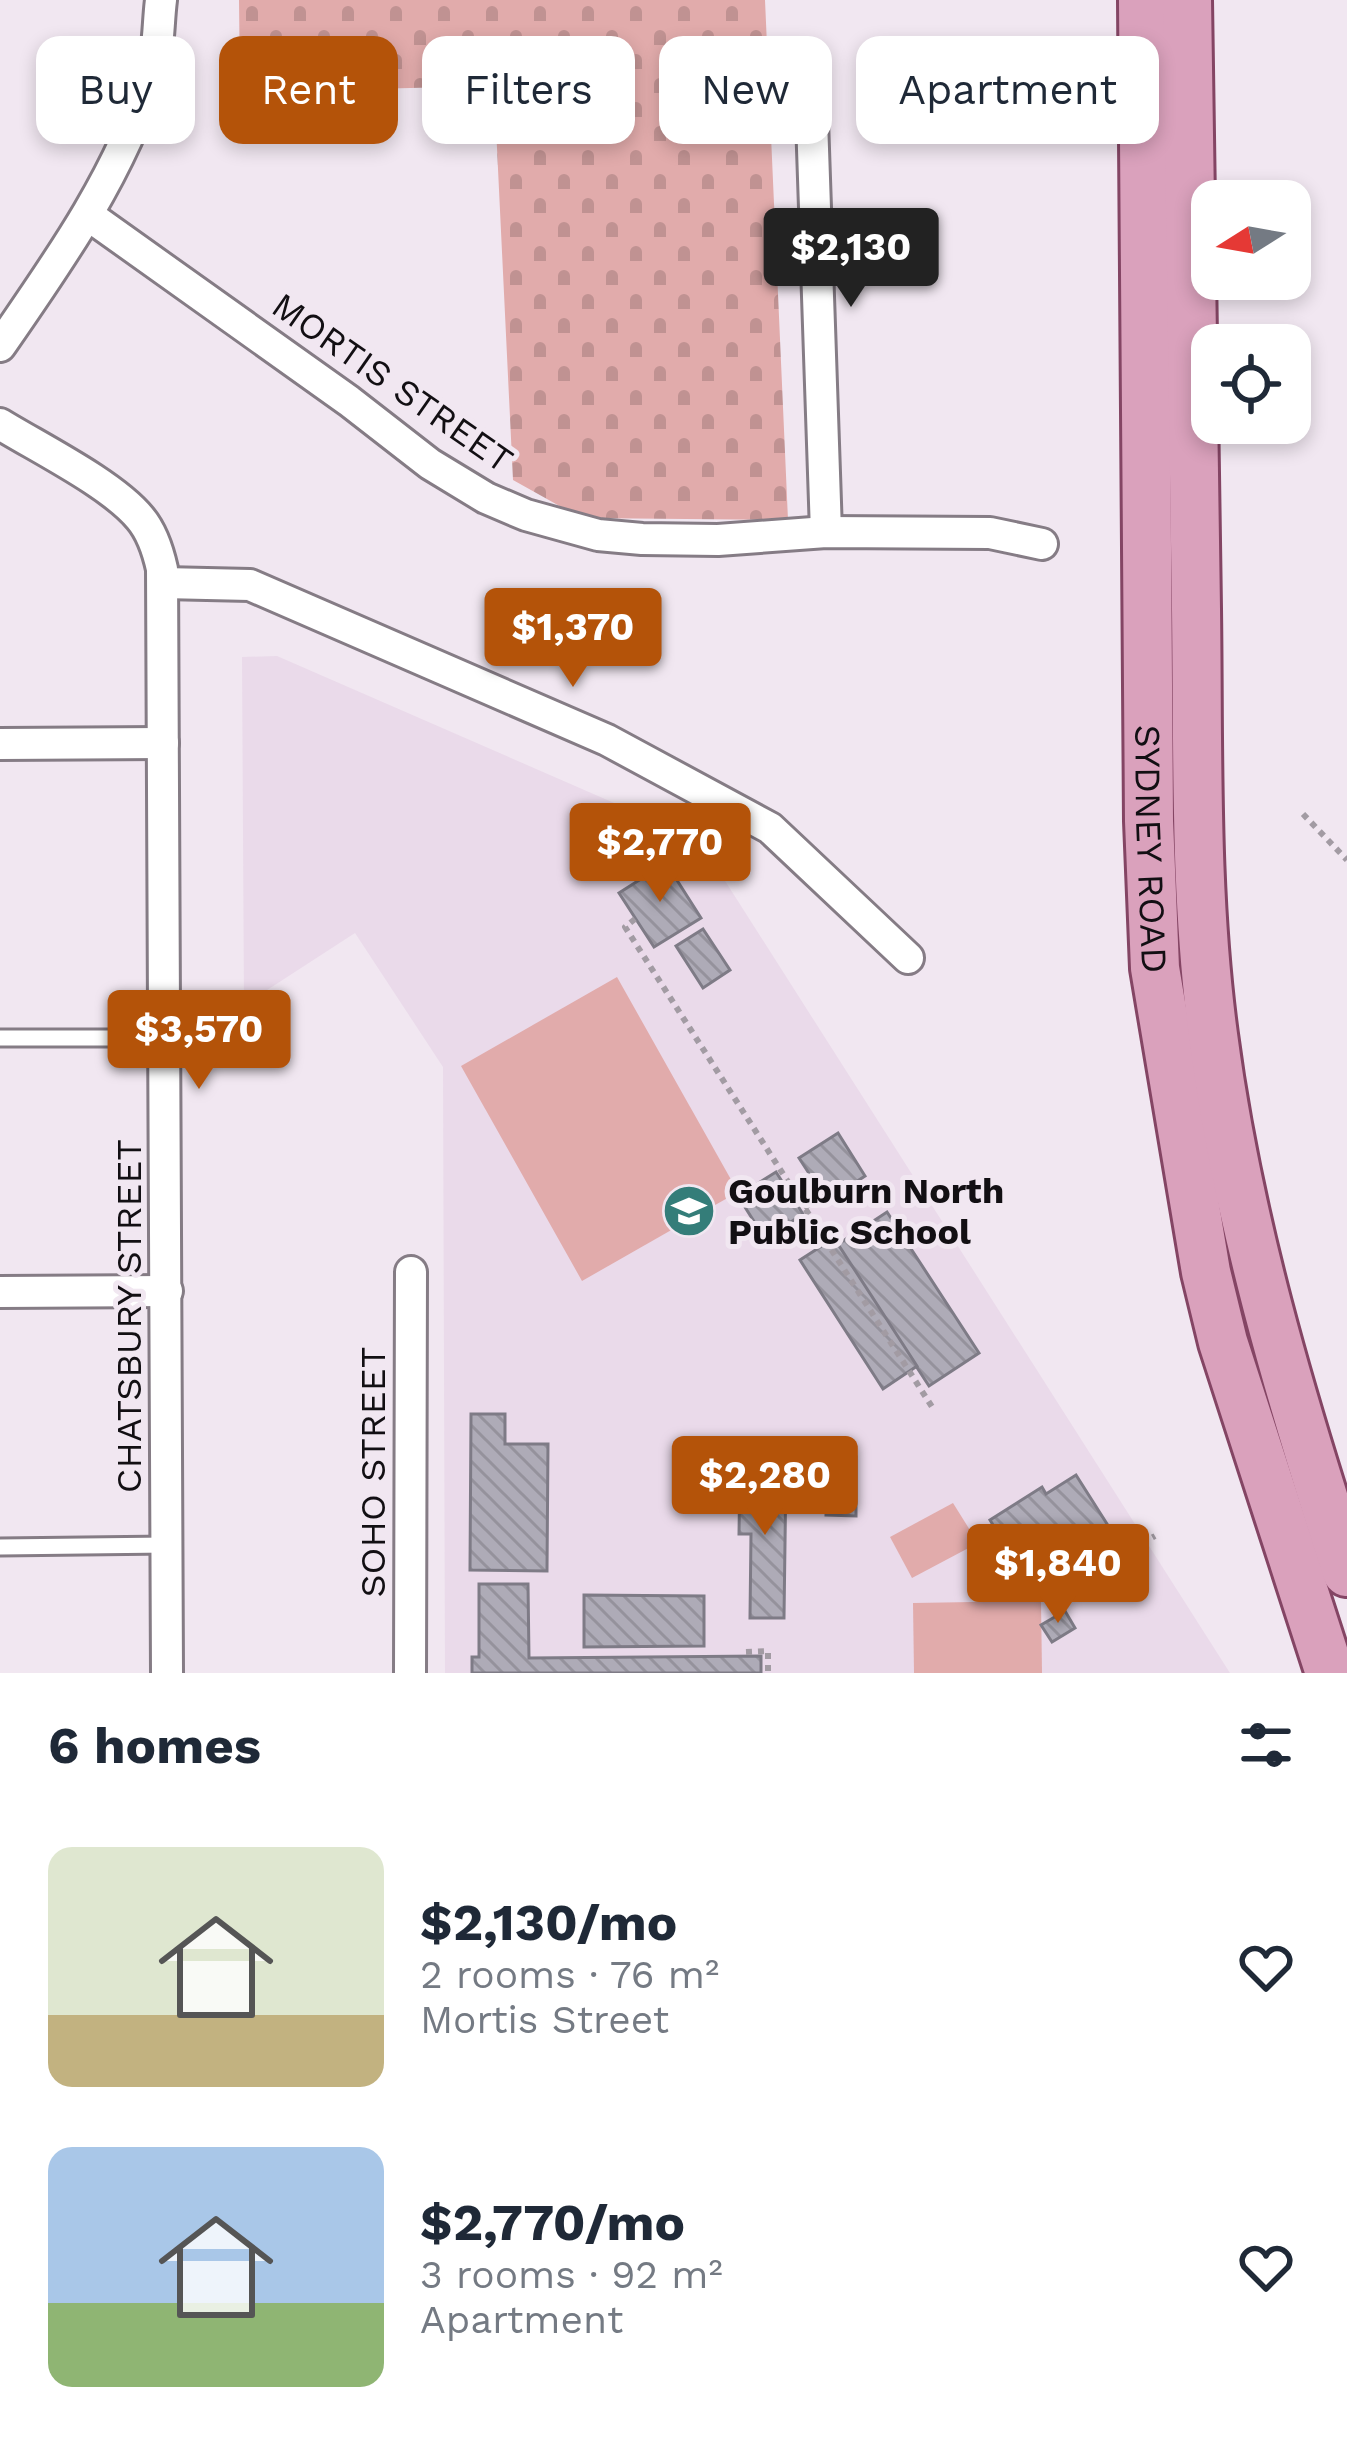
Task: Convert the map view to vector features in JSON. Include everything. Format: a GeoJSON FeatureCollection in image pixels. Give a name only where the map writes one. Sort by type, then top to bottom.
{"type":"FeatureCollection","features":[{"type":"Feature","properties":{"kind":"main road","name":"SYDNEY ROAD"},"geometry":{"type":"LineString","coordinates":[[1143,0],[1155,968],[1206,1272],[1223,1342],[1330,1673]]}},
{"type":"Feature","properties":{"kind":"main road","name":"SYDNEY ROAD"},"geometry":{"type":"LineString","coordinates":[[1187,0],[1199,854],[1213,1034],[1235,1166],[1288,1386],[1347,1572]]}},
{"type":"Feature","properties":{"kind":"street"},"geometry":{"type":"LineString","coordinates":[[0,346],[88,215],[124,144],[154,69],[161,0]]}},
{"type":"Feature","properties":{"kind":"street"},"geometry":{"type":"LineString","coordinates":[[813,144],[826,532]]}},
{"type":"Feature","properties":{"kind":"street","name":"MORTIS STREET"},"geometry":{"type":"LineString","coordinates":[[88,215],[350,400],[430,464],[486,498],[526,515],[598,536],[643,539],[705,541],[826,532],[991,533],[1042,544]]}},
{"type":"Feature","properties":{"kind":"street","name":"CHATSBURY STREET"},"geometry":{"type":"LineString","coordinates":[[0,424],[114,495],[139,517],[159,555],[164,583],[167,1673]]}},
{"type":"Feature","properties":{"kind":"street"},"geometry":{"type":"LineString","coordinates":[[164,583],[250,585],[607,740],[770,827],[908,958]]}},
{"type":"Feature","properties":{"kind":"street"},"geometry":{"type":"LineString","coordinates":[[0,744],[163,743]]}},
{"type":"Feature","properties":{"kind":"street","name":"SOHO STREET"},"geometry":{"type":"LineString","coordinates":[[410,1673],[411,1272]]}},
{"type":"Feature","properties":{"kind":"street"},"geometry":{"type":"LineString","coordinates":[[0,1292],[166,1291]]}},
{"type":"Feature","properties":{"kind":"lane"},"geometry":{"type":"LineString","coordinates":[[0,1038],[166,1038]]}},
{"type":"Feature","properties":{"kind":"lane"},"geometry":{"type":"LineString","coordinates":[[0,1547],[168,1545]]}},
{"type":"Feature","properties":{"kind":"path"},"geometry":{"type":"LineString","coordinates":[[1303,814],[1347,860]]}},
{"type":"Feature","properties":{"kind":"path"},"geometry":{"type":"LineString","coordinates":[[635,919],[625,927],[934,1410]]}},
{"type":"Feature","properties":{"kind":"path"},"geometry":{"type":"LineString","coordinates":[[805,1208],[823,1195]]}},
{"type":"Feature","properties":{"kind":"path"},"geometry":{"type":"LineString","coordinates":[[1121,1555],[1155,1536]]}},
{"type":"Feature","properties":{"kind":"path"},"geometry":{"type":"LineString","coordinates":[[746,1652],[768,1652],[768,1673]]}},
{"type":"Feature","properties":{"kind":"shaded area","name":"Goulburn North Public School"},"geometry":{"type":"Polygon","coordinates":[[[277,656],[699,840],[1230,1673],[445,1673],[443,1067],[355,933],[244,1005],[242,657],[277,656]]]}},
{"type":"Feature","properties":{"kind":"green space"},"geometry":{"type":"Polygon","coordinates":[[[239,0],[765,0],[767,36],[659,36],[659,144],[771,144],[788,520],[581,518],[513,480],[497,144],[635,144],[635,36],[422,36],[422,88],[398,88],[398,36],[239,36],[239,0]]]}},
{"type":"Feature","properties":{"kind":"green space"},"geometry":{"type":"Polygon","coordinates":[[[617,977],[738,1192],[582,1281],[461,1066],[617,977]]]}},
{"type":"Feature","properties":{"kind":"green space"},"geometry":{"type":"Polygon","coordinates":[[[953,1503],[978,1543],[912,1578],[890,1537],[953,1503]]]}},
{"type":"Feature","properties":{"kind":"green space"},"geometry":{"type":"Polygon","coordinates":[[[1041,1601],[1042,1673],[914,1673],[913,1603],[1041,1601]]]}},
{"type":"Feature","properties":{"kind":"building"},"geometry":{"type":"Polygon","coordinates":[[[666,863],[701,918],[654,947],[619,893],[666,863]]]}},
{"type":"Feature","properties":{"kind":"building"},"geometry":{"type":"Polygon","coordinates":[[[703,929],[730,970],[703,988],[676,946],[703,929]]]}},
{"type":"Feature","properties":{"kind":"building"},"geometry":{"type":"Polygon","coordinates":[[[838,1133],[865,1176],[827,1201],[799,1158],[838,1133]]]}},
{"type":"Feature","properties":{"kind":"building"},"geometry":{"type":"Polygon","coordinates":[[[776,1172],[803,1214],[765,1239],[738,1196],[776,1172]]]}},
{"type":"Feature","properties":{"kind":"building"},"geometry":{"type":"Polygon","coordinates":[[[887,1212],[979,1353],[929,1386],[837,1245],[887,1212]]]}},
{"type":"Feature","properties":{"kind":"building"},"geometry":{"type":"Polygon","coordinates":[[[834,1238],[917,1366],[883,1389],[800,1260],[834,1238]]]}},
{"type":"Feature","properties":{"kind":"building"},"geometry":{"type":"Polygon","coordinates":[[[471,1414],[505,1414],[505,1444],[548,1444],[547,1571],[470,1570],[471,1414]]]}},
{"type":"Feature","properties":{"kind":"building"},"geometry":{"type":"Polygon","coordinates":[[[827,1457],[856,1457],[856,1516],[826,1515],[827,1457]]]}},
{"type":"Feature","properties":{"kind":"building"},"geometry":{"type":"Polygon","coordinates":[[[740,1468],[786,1469],[784,1618],[750,1618],[751,1534],[739,1534],[740,1468]]]}},
{"type":"Feature","properties":{"kind":"building"},"geometry":{"type":"Polygon","coordinates":[[[1076,1475],[1121,1546],[1117,1549],[1125,1562],[1113,1570],[1104,1556],[1052,1589],[1034,1561],[1041,1557],[1035,1547],[1024,1554],[1017,1542],[1008,1549],[990,1520],[1042,1487],[1046,1494],[1076,1475]]]}},
{"type":"Feature","properties":{"kind":"building"},"geometry":{"type":"Polygon","coordinates":[[[479,1584],[528,1584],[529,1658],[761,1656],[761,1673],[472,1673],[472,1657],[479,1657],[479,1584]]]}},
{"type":"Feature","properties":{"kind":"building"},"geometry":{"type":"Polygon","coordinates":[[[584,1595],[704,1596],[704,1646],[584,1647],[584,1595]]]}},
{"type":"Feature","properties":{"kind":"building"},"geometry":{"type":"Polygon","coordinates":[[[1065,1611],[1075,1628],[1052,1642],[1041,1625],[1065,1611]]]}},
{"type":"Feature","properties":{"kind":"place","name":"Goulburn North Public School"},"geometry":{"type":"Point","coordinates":[689,1211]}}]}
